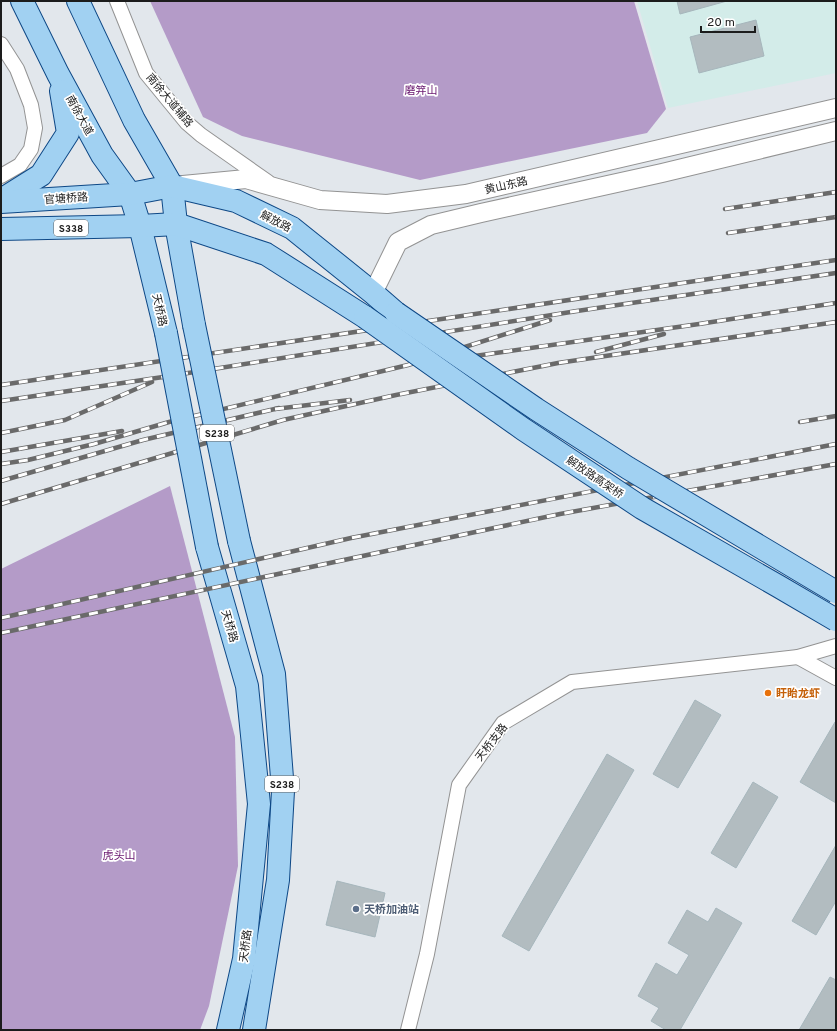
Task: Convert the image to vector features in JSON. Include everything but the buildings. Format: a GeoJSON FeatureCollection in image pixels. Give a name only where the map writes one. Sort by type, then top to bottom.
{"type":"FeatureCollection","features":[{"type":"Feature","properties":{"kind":"main road","name":"南徐大道"},"geometry":{"type":"LineString","coordinates":[[22,1],[58,74],[102,155],[130,194],[140,226]]}},
{"type":"Feature","properties":{"kind":"main road"},"geometry":{"type":"LineString","coordinates":[[78,1],[134,120],[172,186],[176,224],[140,226]]}},
{"type":"Feature","properties":{"kind":"main road"},"geometry":{"type":"LineString","coordinates":[[1,201],[41,175],[68,133],[58,74]]}},
{"type":"Feature","properties":{"kind":"main road","name":"解放路"},"geometry":{"type":"LineString","coordinates":[[130,194],[172,186],[236,201],[292,228],[373,293],[396,314],[556,422],[628,468],[836,592]]}},
{"type":"Feature","properties":{"kind":"main road","name":"官塘桥路"},"geometry":{"type":"LineString","coordinates":[[1,201],[130,194]]}},
{"type":"Feature","properties":{"kind":"main road","name":"解放路高架桥"},"geometry":{"type":"LineString","coordinates":[[176,224],[266,254],[365,317],[523,429],[642,508],[836,620]]}},
{"type":"Feature","properties":{"kind":"main road","name":"天桥路"},"geometry":{"type":"LineString","coordinates":[[176,224],[194,326],[239,540],[274,674],[283,791],[278,880],[254,1030]]}},
{"type":"Feature","properties":{"kind":"main road","name":"天桥路"},"geometry":{"type":"LineString","coordinates":[[140,226],[166,333],[207,548],[247,686],[259,804],[244,959],[228,1030]]}},
{"type":"Feature","properties":{"kind":"main road","name":"S338"},"geometry":{"type":"LineString","coordinates":[[1,229],[140,226]]}},
{"type":"Feature","properties":{"kind":"street","name":"南徐大道辅路"},"geometry":{"type":"LineString","coordinates":[[117,1],[146,73],[187,123],[274,187]]}},
{"type":"Feature","properties":{"kind":"street"},"geometry":{"type":"LineString","coordinates":[[1,44],[17,69],[31,105],[35,128],[31,149],[20,166],[1,176]]}},
{"type":"Feature","properties":{"kind":"street","name":"黄山东路"},"geometry":{"type":"LineString","coordinates":[[172,186],[246,179],[320,200],[387,204],[466,194],[836,108]]}},
{"type":"Feature","properties":{"kind":"street","name":"黄山东路"},"geometry":{"type":"LineString","coordinates":[[373,293],[398,242],[431,225],[662,173],[836,131]]}},
{"type":"Feature","properties":{"kind":"street","name":"天桥支路"},"geometry":{"type":"LineString","coordinates":[[408,1030],[427,954],[459,785],[503,723],[572,682],[798,657],[836,646]]}},
{"type":"Feature","properties":{"kind":"street"},"geometry":{"type":"LineString","coordinates":[[798,657],[836,678]]}},
{"type":"Feature","properties":{"kind":"shaded area"},"geometry":{"type":"Polygon","coordinates":[[[637,1],[836,1],[836,73],[668,108],[637,1]]]}},
{"type":"Feature","properties":{"kind":"green space","name":"磨笄山"},"geometry":{"type":"Polygon","coordinates":[[[150,1],[634,1],[666,109],[647,133],[420,180],[242,136],[203,117],[150,1]]]}},
{"type":"Feature","properties":{"kind":"green space","name":"虎头山"},"geometry":{"type":"Polygon","coordinates":[[[170,486],[235,737],[238,866],[209,1006],[200,1030],[1,1030],[1,569],[170,486]]]}},
{"type":"Feature","properties":{"kind":"railway"},"geometry":{"type":"LineString","coordinates":[[725,209],[836,192]]}},
{"type":"Feature","properties":{"kind":"railway"},"geometry":{"type":"LineString","coordinates":[[728,233],[836,217]]}},
{"type":"Feature","properties":{"kind":"railway"},"geometry":{"type":"LineString","coordinates":[[1,385],[836,260]]}},
{"type":"Feature","properties":{"kind":"railway"},"geometry":{"type":"LineString","coordinates":[[1,401],[163,377],[577,311],[836,273]]}},
{"type":"Feature","properties":{"kind":"railway"},"geometry":{"type":"LineString","coordinates":[[432,362],[836,303]]}},
{"type":"Feature","properties":{"kind":"railway"},"geometry":{"type":"LineString","coordinates":[[1,464],[28,460],[94,444],[169,422],[408,365],[550,320]]}},
{"type":"Feature","properties":{"kind":"railway"},"geometry":{"type":"LineString","coordinates":[[1,504],[283,420],[396,395],[558,363],[836,322]]}},
{"type":"Feature","properties":{"kind":"railway"},"geometry":{"type":"LineString","coordinates":[[596,352],[664,334]]}},
{"type":"Feature","properties":{"kind":"railway"},"geometry":{"type":"LineString","coordinates":[[1,433],[65,420],[152,382]]}},
{"type":"Feature","properties":{"kind":"railway"},"geometry":{"type":"LineString","coordinates":[[275,409],[350,400]]}},
{"type":"Feature","properties":{"kind":"railway"},"geometry":{"type":"LineString","coordinates":[[1,481],[143,440],[279,408]]}},
{"type":"Feature","properties":{"kind":"railway"},"geometry":{"type":"LineString","coordinates":[[800,422],[836,416]]}},
{"type":"Feature","properties":{"kind":"railway"},"geometry":{"type":"LineString","coordinates":[[1,452],[122,431]]}},
{"type":"Feature","properties":{"kind":"railway"},"geometry":{"type":"LineString","coordinates":[[1,618],[351,538],[836,444]]}},
{"type":"Feature","properties":{"kind":"railway"},"geometry":{"type":"LineString","coordinates":[[1,633],[560,514],[836,464]]}},
{"type":"Feature","properties":{"kind":"place","name":"盱眙龙虾"},"geometry":{"type":"Point","coordinates":[768,693]}},
{"type":"Feature","properties":{"kind":"place","name":"天桥加油站"},"geometry":{"type":"Point","coordinates":[356,909]}}]}
